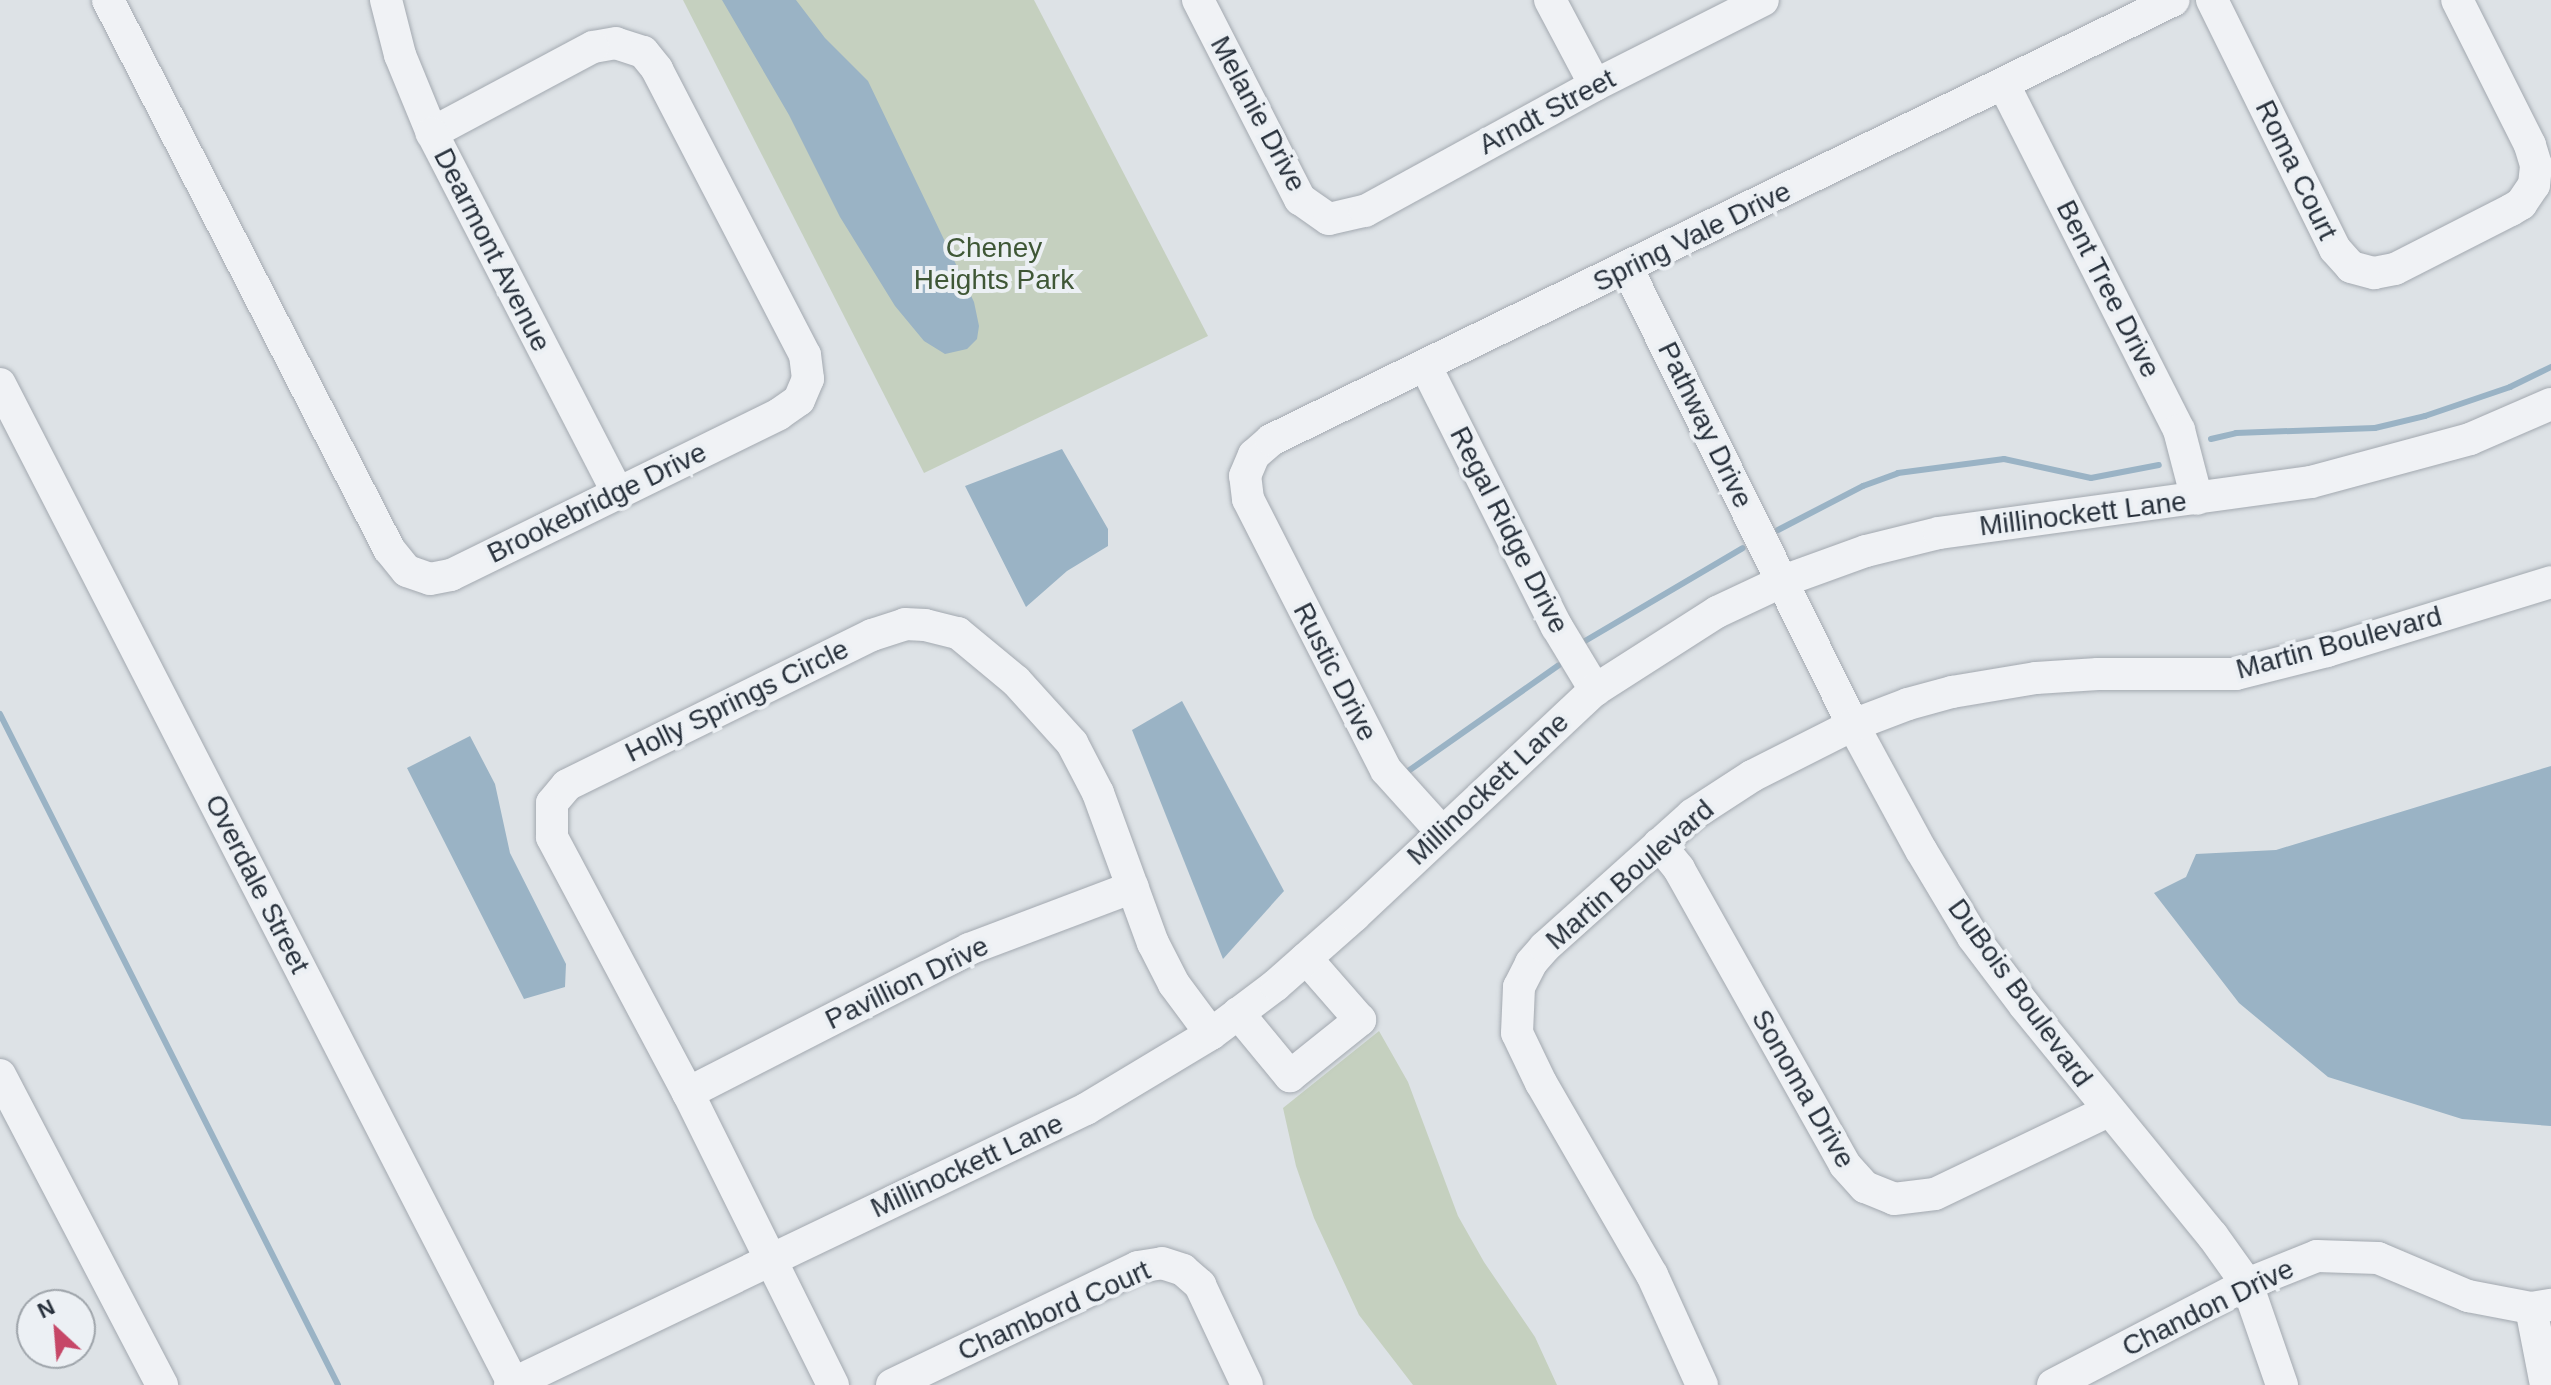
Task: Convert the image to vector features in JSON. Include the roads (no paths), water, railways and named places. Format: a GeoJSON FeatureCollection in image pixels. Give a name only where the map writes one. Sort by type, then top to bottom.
{"type":"FeatureCollection","features":[{"type":"Feature","properties":{"kind":"street","name":"Brookebridge Drive"},"geometry":{"type":"LineString","coordinates":[[108,0],[389,549],[407,571],[430,579],[451,575],[779,414],[799,400],[808,379],[808,367],[790,324],[657,69],[643,52],[616,43],[593,47],[432,133]]}},
{"type":"Feature","properties":{"kind":"street","name":"Dearmont Avenue"},"geometry":{"type":"LineString","coordinates":[[386,0],[406,75],[432,133],[617,492]]}},
{"type":"Feature","properties":{"kind":"street","name":"Melanie Drive"},"geometry":{"type":"LineString","coordinates":[[1198,0],[1300,199],[1329,219]]}},
{"type":"Feature","properties":{"kind":"street"},"geometry":{"type":"LineString","coordinates":[[1550,0],[1595,85]]}},
{"type":"Feature","properties":{"kind":"street","name":"Arndt Street"},"geometry":{"type":"LineString","coordinates":[[1329,219],[1365,211],[1595,85],[1763,0]]}},
{"type":"Feature","properties":{"kind":"street","name":"Spring Vale Drive"},"geometry":{"type":"LineString","coordinates":[[1248,499],[1245,489],[1248,465],[1262,447],[2174,0]]}},
{"type":"Feature","properties":{"kind":"street","name":"Roma Court"},"geometry":{"type":"LineString","coordinates":[[2212,0],[2335,249],[2351,267],[2374,273],[2395,269],[2511,210],[2521,204],[2534,185],[2536,165],[2530,145],[2457,0]]}},
{"type":"Feature","properties":{"kind":"street","name":"Bent Tree Drive"},"geometry":{"type":"LineString","coordinates":[[2004,85],[2179,430],[2197,499]]}},
{"type":"Feature","properties":{"kind":"street","name":"Pathway Drive"},"geometry":{"type":"LineString","coordinates":[[1627,268],[1783,581]]}},
{"type":"Feature","properties":{"kind":"street","name":"Regal Ridge Drive"},"geometry":{"type":"LineString","coordinates":[[1426,367],[1557,627],[1595,690]]}},
{"type":"Feature","properties":{"kind":"street","name":"Overdale Street"},"geometry":{"type":"LineString","coordinates":[[0,384],[512,1384]]}},
{"type":"Feature","properties":{"kind":"street","name":"Millinockett Lane"},"geometry":{"type":"LineString","coordinates":[[512,1384],[1086,1109],[1211,1034],[1306,958],[1595,690],[1717,612],[1783,581],[1866,551],[1939,533],[2311,482],[2391,463],[2470,439],[2549,409]]}},
{"type":"Feature","properties":{"kind":"street","name":"Rustic Drive"},"geometry":{"type":"LineString","coordinates":[[1248,499],[1386,770],[1441,831]]}},
{"type":"Feature","properties":{"kind":"street","name":"DuBois Boulevard"},"geometry":{"type":"LineString","coordinates":[[1783,581],[1853,725],[1973,937],[2108,1111],[2212,1235],[2247,1284],[2282,1385]]}},
{"type":"Feature","properties":{"kind":"street","name":"Martin Boulevard"},"geometry":{"type":"LineString","coordinates":[[1702,1385],[1652,1275],[1523,1048],[1515,1024],[1519,987],[1531,963],[1692,815],[1752,776],[1853,725],[1908,704],[2000,683],[2098,674],[2236,674],[2275,666],[2551,582]]}},
{"type":"Feature","properties":{"kind":"street","name":"Holly Springs Circle"},"geometry":{"type":"LineString","coordinates":[[771,1259],[688,1093],[557,848],[549,826],[552,803],[558,794],[577,780],[872,635],[905,624],[940,627],[972,641],[1016,681],[1072,743],[1098,793],[1174,984],[1211,1034]]}},
{"type":"Feature","properties":{"kind":"street","name":"Sonoma Drive"},"geometry":{"type":"LineString","coordinates":[[1659,844],[1679,869],[1845,1165],[1865,1187],[1894,1199],[1935,1194],[2108,1111]]}},
{"type":"Feature","properties":{"kind":"street","name":"Pavillion Drive"},"geometry":{"type":"LineString","coordinates":[[688,1093],[969,949],[1133,887]]}},
{"type":"Feature","properties":{"kind":"street"},"geometry":{"type":"LineString","coordinates":[[1238,1013],[1290,1076],[1360,1020],[1306,958]]}},
{"type":"Feature","properties":{"kind":"street"},"geometry":{"type":"LineString","coordinates":[[3,1087],[162,1385]]}},
{"type":"Feature","properties":{"kind":"street","name":"Chandon Drive"},"geometry":{"type":"LineString","coordinates":[[2053,1385],[2247,1284],[2317,1256],[2378,1258],[2468,1296],[2541,1307]]}},
{"type":"Feature","properties":{"kind":"street"},"geometry":{"type":"LineString","coordinates":[[771,1259],[833,1385]]}},
{"type":"Feature","properties":{"kind":"street","name":"Chambord Court"},"geometry":{"type":"LineString","coordinates":[[892,1385],[1138,1267],[1162,1263],[1183,1270],[1200,1285],[1247,1385]]}},
{"type":"Feature","properties":{"kind":"street"},"geometry":{"type":"LineString","coordinates":[[2541,1307],[2546,1385]]}},
{"type":"Feature","properties":{"kind":"water"},"geometry":{"type":"Polygon","coordinates":[[[722,0],[796,0],[825,38],[868,81],[974,302],[979,326],[977,339],[967,349],[945,354],[924,341],[895,306],[840,217],[789,115],[722,0]]]}},
{"type":"Feature","properties":{"kind":"water"},"geometry":{"type":"Polygon","coordinates":[[[1062,449],[1108,529],[1108,546],[1067,571],[1026,607],[965,486],[1062,449]]]}},
{"type":"Feature","properties":{"kind":"water"},"geometry":{"type":"Polygon","coordinates":[[[1182,701],[1284,891],[1223,959],[1132,730],[1182,701]]]}},
{"type":"Feature","properties":{"kind":"water"},"geometry":{"type":"Polygon","coordinates":[[[470,736],[495,784],[510,853],[566,964],[565,987],[524,999],[407,768],[470,736]]]}},
{"type":"Feature","properties":{"kind":"water"},"geometry":{"type":"Polygon","coordinates":[[[2551,766],[2551,1126],[2462,1119],[2328,1077],[2239,1003],[2154,893],[2186,877],[2196,854],[2276,850],[2551,766]]]}},
{"type":"Feature","properties":{"kind":"waterway"},"geometry":{"type":"LineString","coordinates":[[2211,439],[2236,433],[2375,428],[2425,416],[2510,387],[2551,367]]}},
{"type":"Feature","properties":{"kind":"waterway"},"geometry":{"type":"LineString","coordinates":[[1778,530],[1863,486],[1898,473],[2004,459],[2091,478],[2159,465]]}},
{"type":"Feature","properties":{"kind":"waterway"},"geometry":{"type":"LineString","coordinates":[[1585,641],[1743,548]]}},
{"type":"Feature","properties":{"kind":"waterway"},"geometry":{"type":"LineString","coordinates":[[1404,774],[1559,665]]}},
{"type":"Feature","properties":{"kind":"waterway"},"geometry":{"type":"LineString","coordinates":[[0,714],[338,1385]]}},
{"type":"Feature","properties":{"kind":"park label","name":"Cheney Heights Park"},"geometry":{"type":"Point","coordinates":[994,264]}}]}
